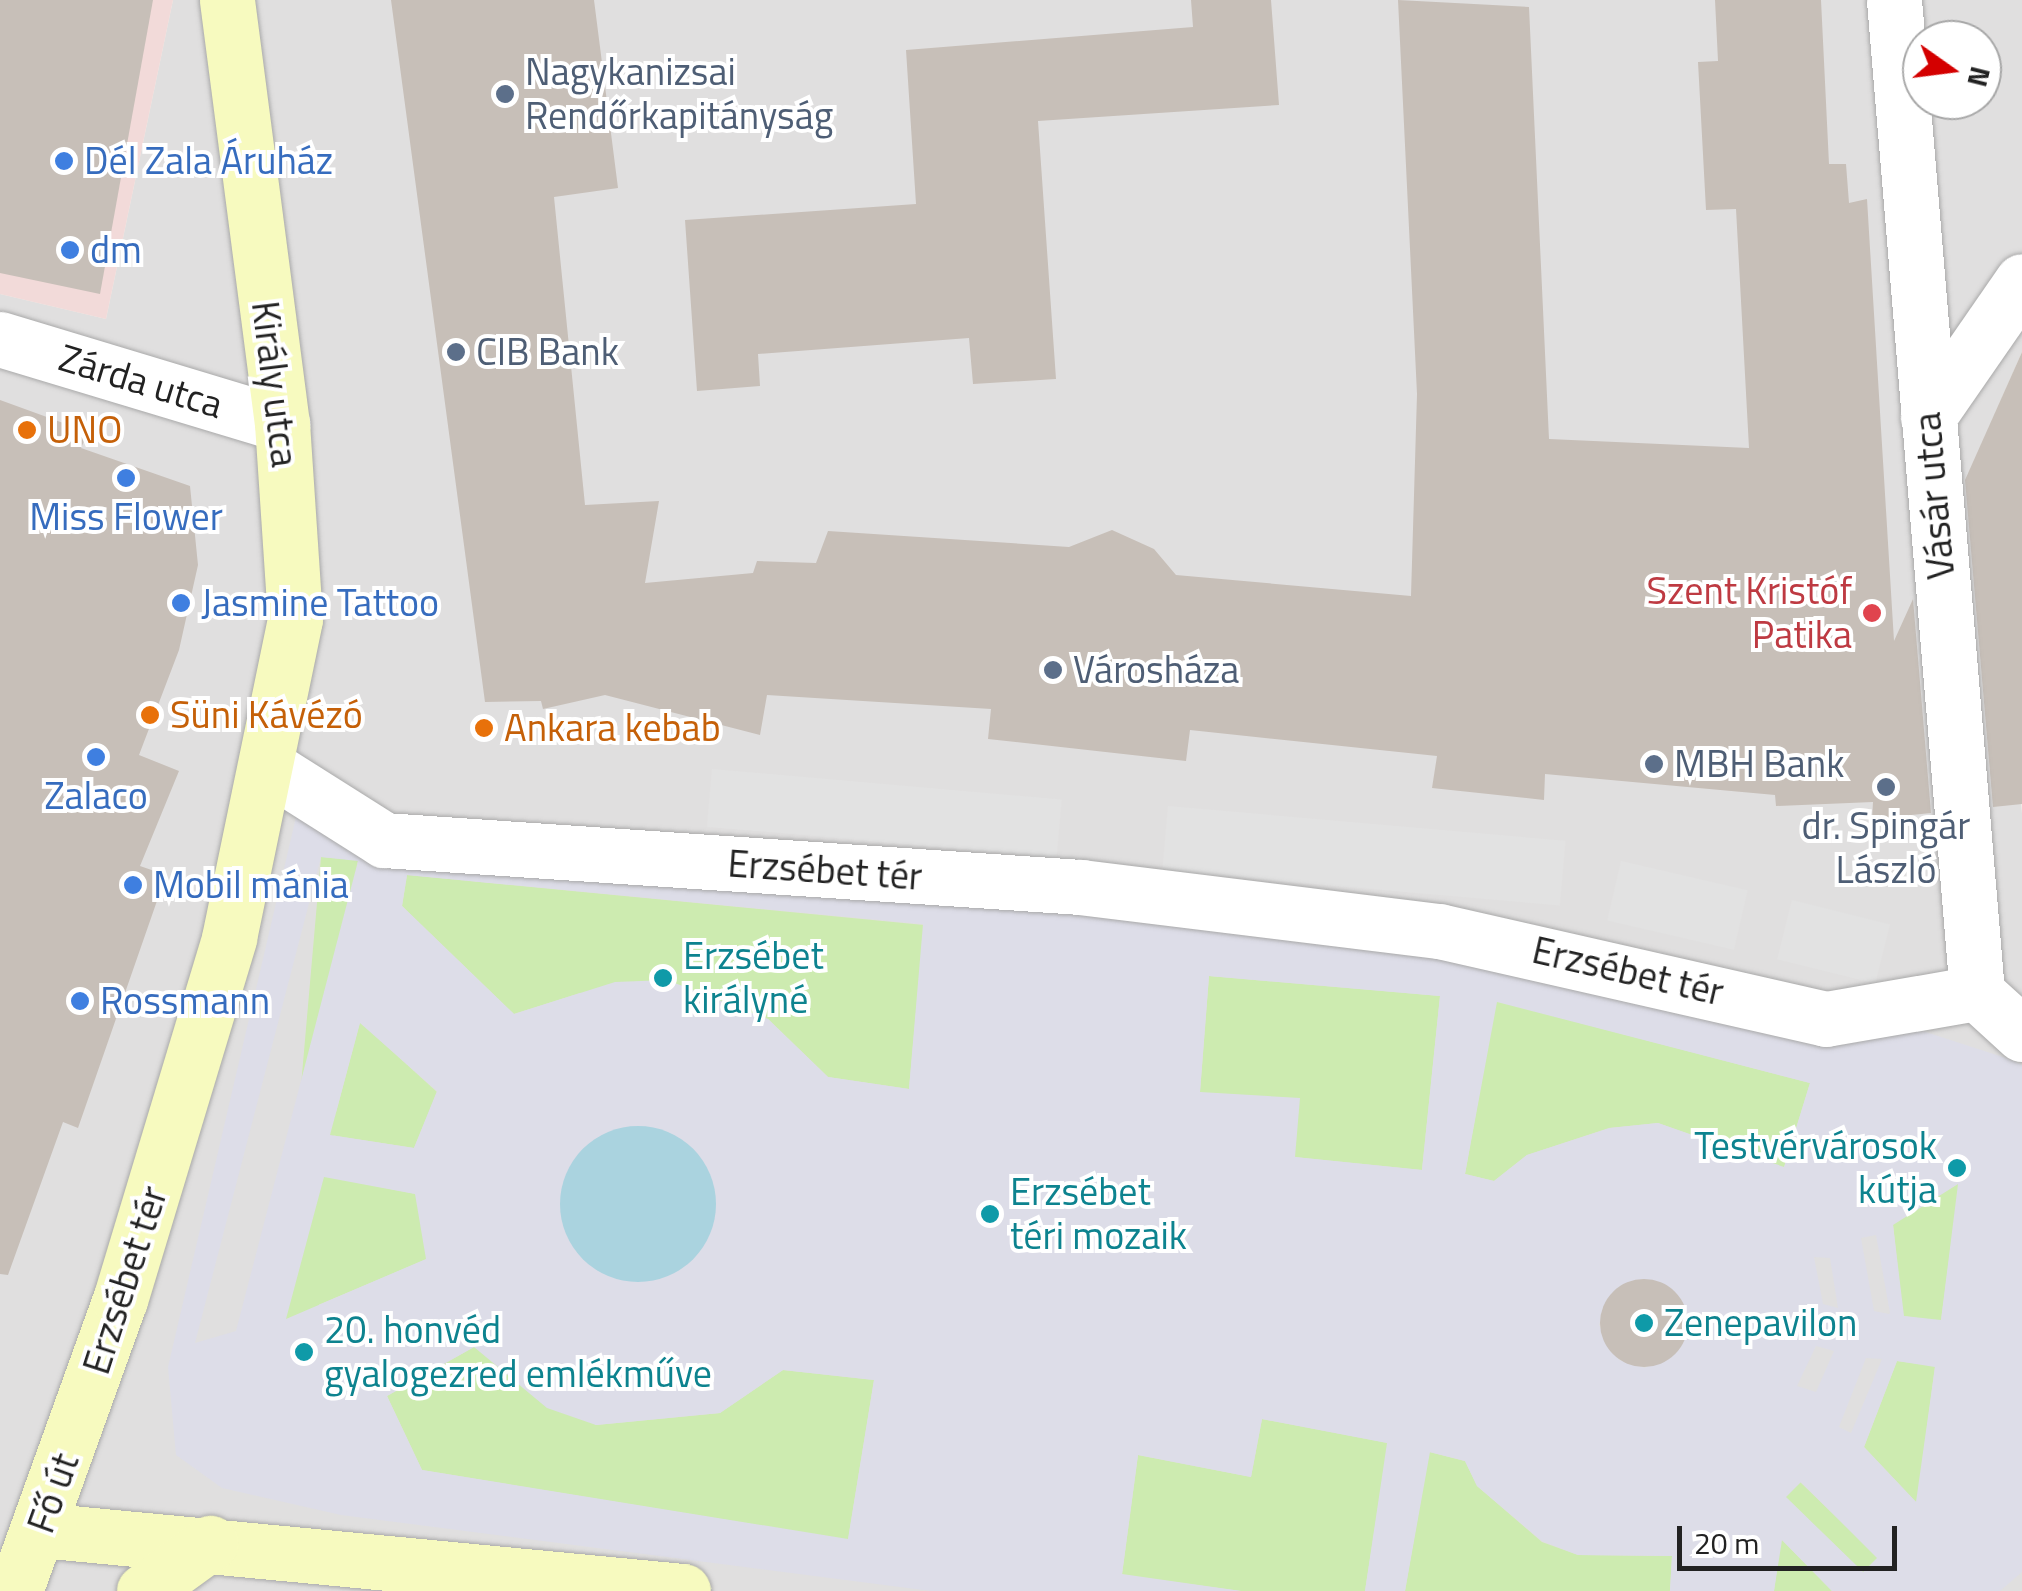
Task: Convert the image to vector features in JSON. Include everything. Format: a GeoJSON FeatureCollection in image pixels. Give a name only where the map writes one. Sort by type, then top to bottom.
{"type":"FeatureCollection","features":[{"type":"Feature","properties":{"kind":"street","name":"Király utca"},"geometry":{"type":"LineString","coordinates":[[227,0],[282,424],[295,619],[270,768]]}},
{"type":"Feature","properties":{"kind":"street","name":"Vásár utca"},"geometry":{"type":"LineString","coordinates":[[1894,0],[1978,993]]}},
{"type":"Feature","properties":{"kind":"street"},"geometry":{"type":"LineString","coordinates":[[1928,417],[2022,282]]}},
{"type":"Feature","properties":{"kind":"street","name":"Zárda utca"},"geometry":{"type":"LineString","coordinates":[[0,339],[282,424]]}},
{"type":"Feature","properties":{"kind":"street","name":"Erzsébet tér"},"geometry":{"type":"LineString","coordinates":[[88,1394],[229,938],[270,768],[384,840],[1080,887],[1438,931],[1826,1019],[1978,993]]}},
{"type":"Feature","properties":{"kind":"street"},"geometry":{"type":"LineString","coordinates":[[1978,993],[2022,1034]]}},
{"type":"Feature","properties":{"kind":"street","name":"Fő út"},"geometry":{"type":"LineString","coordinates":[[15,1591],[88,1394]]}},
{"type":"Feature","properties":{"kind":"street"},"geometry":{"type":"LineString","coordinates":[[40,1530],[210,1543],[682,1591]]}},
{"type":"Feature","properties":{"kind":"street"},"geometry":{"type":"LineString","coordinates":[[144,1591],[210,1543]]}},
{"type":"Feature","properties":{"kind":"shaded area","name":"Dél Zala Áruház"},"geometry":{"type":"Polygon","coordinates":[[[0,0],[173,0],[106,319],[0,294],[0,0]]]}},
{"type":"Feature","properties":{"kind":"shaded area"},"geometry":{"type":"Polygon","coordinates":[[[173,0],[2022,0],[2022,352],[1984,439],[2022,813],[2022,1591],[0,1591],[0,294],[106,319],[173,0]]]}},
{"type":"Feature","properties":{"kind":"shaded area"},"geometry":{"type":"Polygon","coordinates":[[[712,769],[1062,800],[1057,857],[707,827],[712,769]]]}},
{"type":"Feature","properties":{"kind":"shaded area"},"geometry":{"type":"Polygon","coordinates":[[[1168,806],[1565,841],[1560,906],[1162,871],[1168,806]]]}},
{"type":"Feature","properties":{"kind":"shaded area"},"geometry":{"type":"Polygon","coordinates":[[[296,817],[1493,949],[1898,1023],[2022,1065],[2022,1572],[2000,1591],[1832,1591],[1782,1540],[1774,1591],[1670,1591],[1672,1556],[1578,1555],[1542,1541],[1477,1486],[1465,1461],[1430,1452],[1405,1591],[1365,1591],[1387,1443],[1262,1419],[1251,1477],[1138,1455],[1122,1574],[1241,1591],[931,1591],[341,1515],[222,1488],[176,1455],[168,1367],[296,817]],[[321,857],[195,1343],[236,1331],[358,861],[321,857]],[[407,875],[402,906],[514,1014],[615,982],[667,980],[768,1019],[828,1077],[909,1089],[923,924],[407,875]],[[1209,976],[1200,1092],[1300,1098],[1295,1157],[1422,1170],[1440,996],[1209,976]],[[1497,1002],[1465,1174],[1494,1181],[1527,1155],[1610,1128],[1658,1123],[1784,1167],[1810,1083],[1497,1002]],[[360,1023],[330,1135],[414,1148],[437,1091],[360,1023]],[[324,1177],[286,1319],[426,1259],[415,1194],[324,1177]],[[1958,1184],[1893,1225],[1904,1316],[1941,1320],[1958,1184]],[[1876,1235],[1861,1238],[1874,1311],[1889,1314],[1876,1235]],[[1814,1257],[1823,1304],[1838,1308],[1830,1258],[1814,1257]],[[1642,1279],[1607,1299],[1599,1325],[1619,1360],[1645,1368],[1680,1349],[1688,1322],[1668,1287],[1642,1279]],[[1816,1346],[1797,1386],[1816,1392],[1834,1351],[1816,1346]],[[474,1347],[387,1396],[422,1470],[848,1539],[874,1380],[783,1370],[720,1413],[596,1425],[547,1408],[474,1347]],[[1866,1358],[1839,1427],[1851,1433],[1882,1359],[1866,1358]],[[1897,1361],[1864,1447],[1916,1502],[1935,1367],[1897,1361]],[[1801,1482],[1786,1497],[1863,1572],[1877,1558],[1801,1482]]]}},
{"type":"Feature","properties":{"kind":"shaded area"},"geometry":{"type":"Polygon","coordinates":[[[1621,861],[1748,890],[1734,950],[1607,920],[1621,861]]]}},
{"type":"Feature","properties":{"kind":"shaded area"},"geometry":{"type":"Polygon","coordinates":[[[1792,900],[1890,924],[1875,984],[1777,959],[1792,900]]]}},
{"type":"Feature","properties":{"kind":"green space"},"geometry":{"type":"Polygon","coordinates":[[[321,857],[358,860],[314,1360],[277,1357],[321,857]]]}},
{"type":"Feature","properties":{"kind":"green space"},"geometry":{"type":"Polygon","coordinates":[[[407,875],[924,925],[909,1089],[828,1077],[768,1019],[580,993],[514,1014],[402,906],[407,875]]]}},
{"type":"Feature","properties":{"kind":"green space"},"geometry":{"type":"Polygon","coordinates":[[[1209,976],[1440,996],[1422,1170],[1294,1157],[1200,1092],[1209,976]]]}},
{"type":"Feature","properties":{"kind":"green space"},"geometry":{"type":"Polygon","coordinates":[[[1496,1001],[1810,1083],[1784,1168],[1658,1123],[1609,1128],[1527,1155],[1494,1181],[1465,1174],[1496,1001]]]}},
{"type":"Feature","properties":{"kind":"green space"},"geometry":{"type":"Polygon","coordinates":[[[360,1022],[437,1092],[414,1148],[330,1135],[360,1022]]]}},
{"type":"Feature","properties":{"kind":"green space"},"geometry":{"type":"Polygon","coordinates":[[[324,1176],[416,1194],[427,1259],[285,1319],[324,1176]]]}},
{"type":"Feature","properties":{"kind":"green space"},"geometry":{"type":"Polygon","coordinates":[[[1959,1183],[1941,1321],[1903,1316],[1893,1224],[1959,1183]]]}},
{"type":"Feature","properties":{"kind":"green space"},"geometry":{"type":"Polygon","coordinates":[[[474,1347],[596,1425],[720,1413],[783,1370],[874,1380],[848,1540],[422,1470],[387,1396],[474,1347]]]}},
{"type":"Feature","properties":{"kind":"green space"},"geometry":{"type":"Polygon","coordinates":[[[1897,1361],[1935,1366],[1917,1503],[1864,1447],[1897,1361]]]}},
{"type":"Feature","properties":{"kind":"green space"},"geometry":{"type":"Polygon","coordinates":[[[1262,1419],[1388,1443],[1365,1591],[1241,1591],[1122,1575],[1138,1455],[1251,1477],[1262,1419]]]}},
{"type":"Feature","properties":{"kind":"green space"},"geometry":{"type":"Polygon","coordinates":[[[1429,1452],[1465,1461],[1477,1486],[1542,1542],[1578,1555],[1672,1556],[1670,1591],[1405,1591],[1429,1452]]]}},
{"type":"Feature","properties":{"kind":"green space"},"geometry":{"type":"Polygon","coordinates":[[[1800,1482],[1878,1558],[1864,1573],[1785,1497],[1800,1482]]]}},
{"type":"Feature","properties":{"kind":"green space"},"geometry":{"type":"Polygon","coordinates":[[[1781,1539],[1832,1591],[1774,1591],[1781,1539]]]}},
{"type":"Feature","properties":{"kind":"water"},"geometry":{"type":"Polygon","coordinates":[[[638,1126],[668,1132],[693,1149],[710,1174],[716,1204],[710,1234],[693,1259],[668,1276],[638,1282],[608,1276],[583,1259],[566,1234],[560,1204],[566,1174],[583,1149],[608,1132],[638,1126]]]}},
{"type":"Feature","properties":{"kind":"building","name":"Dél Zala Áruház"},"geometry":{"type":"Polygon","coordinates":[[[0,0],[153,0],[100,294],[0,273],[0,0]]]}},
{"type":"Feature","properties":{"kind":"building"},"geometry":{"type":"Polygon","coordinates":[[[391,0],[594,0],[618,188],[554,197],[585,505],[659,501],[645,583],[753,573],[757,561],[816,563],[828,531],[1069,547],[1112,530],[1154,549],[1176,575],[1411,596],[1417,394],[1398,0],[1529,7],[1549,439],[1749,448],[1736,209],[1706,210],[1698,62],[1718,61],[1715,0],[1821,0],[1829,164],[1846,164],[1849,203],[1867,199],[1894,641],[1913,599],[1931,813],[1872,819],[1873,802],[1776,806],[1775,795],[1545,774],[1544,800],[1432,788],[1437,756],[1190,730],[1186,761],[988,739],[991,709],[767,695],[760,735],[605,695],[543,709],[541,701],[485,702],[391,0]]]}},
{"type":"Feature","properties":{"kind":"building"},"geometry":{"type":"Polygon","coordinates":[[[1191,0],[1271,0],[1279,105],[1038,121],[1056,379],[973,384],[969,338],[758,354],[760,386],[697,391],[685,220],[916,204],[906,50],[1193,27],[1191,0]]]}},
{"type":"Feature","properties":{"kind":"building"},"geometry":{"type":"Polygon","coordinates":[[[2022,352],[2022,804],[1993,807],[1965,480],[2022,352]]]}},
{"type":"Feature","properties":{"kind":"building"},"geometry":{"type":"Polygon","coordinates":[[[0,400],[88,432],[81,448],[190,486],[198,565],[179,650],[139,755],[179,771],[140,866],[166,875],[78,1128],[63,1122],[8,1275],[0,1274],[0,400]]]}},
{"type":"Feature","properties":{"kind":"building","name":"Zenepavilon"},"geometry":{"type":"Polygon","coordinates":[[[1644,1279],[1675,1292],[1688,1323],[1675,1354],[1644,1367],[1613,1354],[1600,1323],[1613,1292],[1644,1279]]]}},
{"type":"Feature","properties":{"kind":"place","name":"Nagykanizsai Rendőrkapitányság"},"geometry":{"type":"Point","coordinates":[505,94]}},
{"type":"Feature","properties":{"kind":"place","name":"Dél Zala Áruház"},"geometry":{"type":"Point","coordinates":[64,161]}},
{"type":"Feature","properties":{"kind":"place","name":"dm"},"geometry":{"type":"Point","coordinates":[70,250]}},
{"type":"Feature","properties":{"kind":"place","name":"CIB Bank"},"geometry":{"type":"Point","coordinates":[456,352]}},
{"type":"Feature","properties":{"kind":"place","name":"UNO"},"geometry":{"type":"Point","coordinates":[27,430]}},
{"type":"Feature","properties":{"kind":"place","name":"Miss Flower"},"geometry":{"type":"Point","coordinates":[126,478]}},
{"type":"Feature","properties":{"kind":"place","name":"Jasmine Tattoo"},"geometry":{"type":"Point","coordinates":[181,603]}},
{"type":"Feature","properties":{"kind":"place","name":"Szent Kristóf Patika"},"geometry":{"type":"Point","coordinates":[1872,613]}},
{"type":"Feature","properties":{"kind":"place","name":"Városháza"},"geometry":{"type":"Point","coordinates":[1053,670]}},
{"type":"Feature","properties":{"kind":"place","name":"Süni Kávézó"},"geometry":{"type":"Point","coordinates":[150,715]}},
{"type":"Feature","properties":{"kind":"place","name":"Ankara kebab"},"geometry":{"type":"Point","coordinates":[484,728]}},
{"type":"Feature","properties":{"kind":"place","name":"Zalaco"},"geometry":{"type":"Point","coordinates":[96,757]}},
{"type":"Feature","properties":{"kind":"place","name":"MBH Bank"},"geometry":{"type":"Point","coordinates":[1654,764]}},
{"type":"Feature","properties":{"kind":"place","name":"dr. Spingár László"},"geometry":{"type":"Point","coordinates":[1886,787]}},
{"type":"Feature","properties":{"kind":"place","name":"Mobil mánia"},"geometry":{"type":"Point","coordinates":[133,885]}},
{"type":"Feature","properties":{"kind":"place","name":"Erzsébet királyné"},"geometry":{"type":"Point","coordinates":[663,978]}},
{"type":"Feature","properties":{"kind":"place","name":"Rossmann"},"geometry":{"type":"Point","coordinates":[80,1001]}},
{"type":"Feature","properties":{"kind":"place","name":"Testvérvárosok kútja"},"geometry":{"type":"Point","coordinates":[1957,1168]}},
{"type":"Feature","properties":{"kind":"place","name":"Erzsébet téri mozaik"},"geometry":{"type":"Point","coordinates":[990,1214]}},
{"type":"Feature","properties":{"kind":"place","name":"Zenepavilon"},"geometry":{"type":"Point","coordinates":[1644,1323]}},
{"type":"Feature","properties":{"kind":"place","name":"20. honvéd gyalogezred emlékműve"},"geometry":{"type":"Point","coordinates":[304,1352]}}]}
